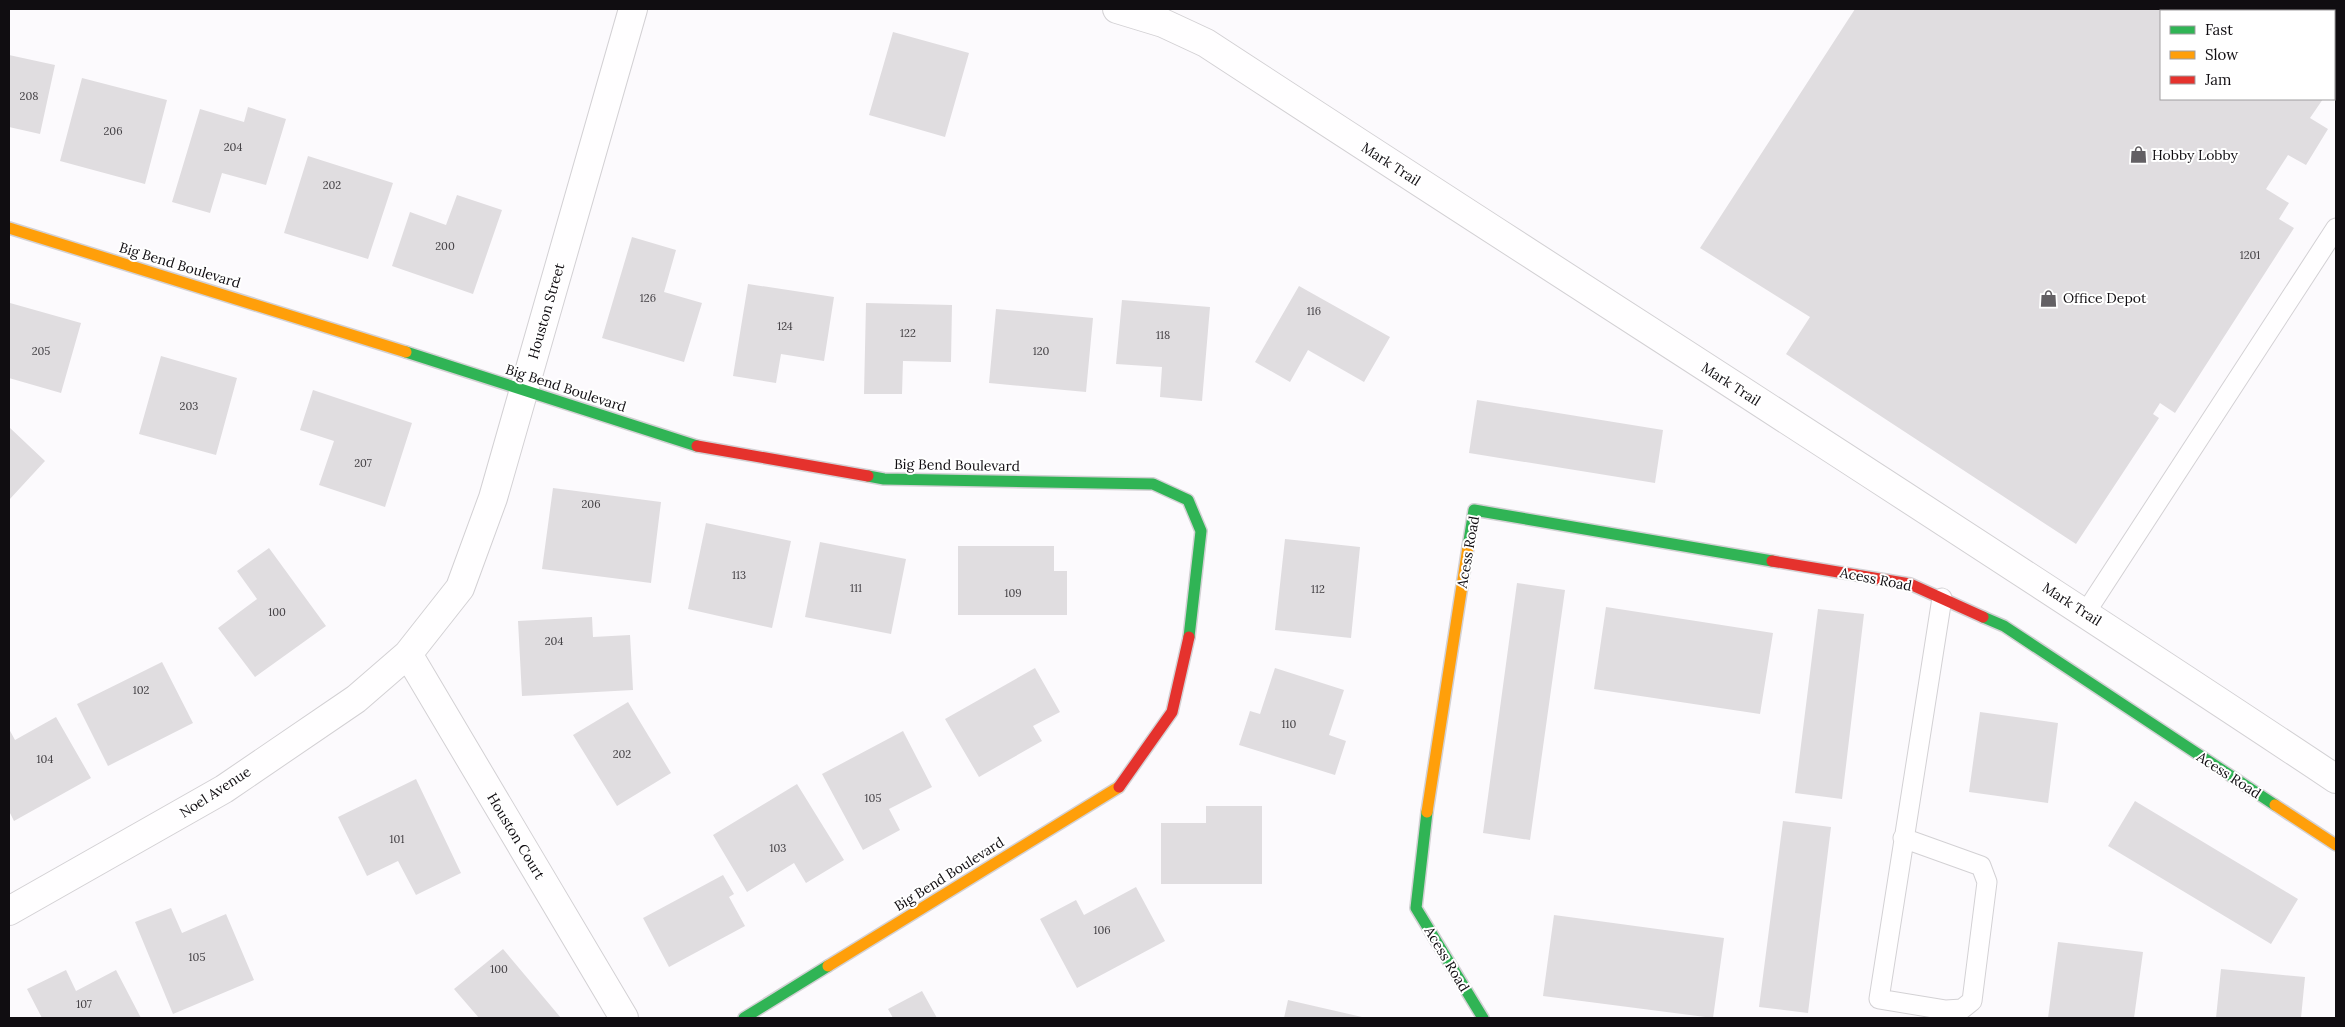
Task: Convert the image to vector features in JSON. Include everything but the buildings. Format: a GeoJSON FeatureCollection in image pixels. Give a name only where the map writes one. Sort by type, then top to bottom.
{"type":"FeatureCollection","features":[{"type":"Feature","properties":{"kind":"street","name":"Houston Street"},"geometry":{"type":"LineString","coordinates":[[408,654],[460,588],[493,498],[633,9]]}},
{"type":"Feature","properties":{"kind":"street","name":"Mark Trail"},"geometry":{"type":"LineString","coordinates":[[1117,9],[1163,23],[1206,43],[1497,233],[2086,612],[2336,779]]}},
{"type":"Feature","properties":{"kind":"street","name":"Big Bend Boulevard"},"geometry":{"type":"LineString","coordinates":[[9,228],[524,389],[696,446],[884,479],[1153,484],[1188,500],[1201,531],[1192,622],[1172,712],[1122,785],[744,1018]]}},
{"type":"Feature","properties":{"kind":"street","name":"Acess Road"},"geometry":{"type":"LineString","coordinates":[[1483,1018],[1416,908],[1430,786],[1474,510],[1910,584],[2004,626],[2336,845]]}},
{"type":"Feature","properties":{"kind":"street","name":"Noel Avenue"},"geometry":{"type":"LineString","coordinates":[[9,910],[224,789],[356,699],[408,654]]}},
{"type":"Feature","properties":{"kind":"street","name":"Houston Court"},"geometry":{"type":"LineString","coordinates":[[408,654],[624,1018]]}},
{"type":"Feature","properties":{"kind":"lane"},"geometry":{"type":"LineString","coordinates":[[2086,612],[2336,228]]}},
{"type":"Feature","properties":{"kind":"lane"},"geometry":{"type":"LineString","coordinates":[[1903,838],[1981,866],[1987,882],[1972,1001],[1962,1009],[1946,1010],[1879,999],[1903,838],[1942,598]]}},
{"type":"Feature","properties":{"kind":"traffic: fast"},"geometry":{"type":"LineString","coordinates":[[406,352],[697,446]]}},
{"type":"Feature","properties":{"kind":"traffic: fast"},"geometry":{"type":"LineString","coordinates":[[868,476],[884,479],[1153,484],[1188,500],[1201,531],[1189,637]]}},
{"type":"Feature","properties":{"kind":"traffic: fast"},"geometry":{"type":"LineString","coordinates":[[1468,547],[1474,510],[1772,561]]}},
{"type":"Feature","properties":{"kind":"traffic: fast"},"geometry":{"type":"LineString","coordinates":[[1983,617],[2004,626],[2275,805]]}},
{"type":"Feature","properties":{"kind":"traffic: fast"},"geometry":{"type":"LineString","coordinates":[[1427,812],[1416,908],[1483,1018]]}},
{"type":"Feature","properties":{"kind":"traffic: fast"},"geometry":{"type":"LineString","coordinates":[[744,1018],[828,966]]}},
{"type":"Feature","properties":{"kind":"traffic: slow"},"geometry":{"type":"LineString","coordinates":[[9,228],[406,352]]}},
{"type":"Feature","properties":{"kind":"traffic: slow"},"geometry":{"type":"LineString","coordinates":[[1427,812],[1468,547]]}},
{"type":"Feature","properties":{"kind":"traffic: slow"},"geometry":{"type":"LineString","coordinates":[[828,966],[1119,787]]}},
{"type":"Feature","properties":{"kind":"traffic: slow"},"geometry":{"type":"LineString","coordinates":[[2275,805],[2336,845]]}},
{"type":"Feature","properties":{"kind":"traffic: jam"},"geometry":{"type":"LineString","coordinates":[[697,446],[868,476]]}},
{"type":"Feature","properties":{"kind":"traffic: jam"},"geometry":{"type":"LineString","coordinates":[[1772,561],[1910,584],[1983,617]]}},
{"type":"Feature","properties":{"kind":"traffic: jam"},"geometry":{"type":"LineString","coordinates":[[1119,787],[1172,712],[1189,637]]}},
{"type":"Feature","properties":{"kind":"place","name":"Hobby Lobby"},"geometry":{"type":"Point","coordinates":[2138,155]}},
{"type":"Feature","properties":{"kind":"place","name":"Office Depot"},"geometry":{"type":"Point","coordinates":[2049,298]}}]}
